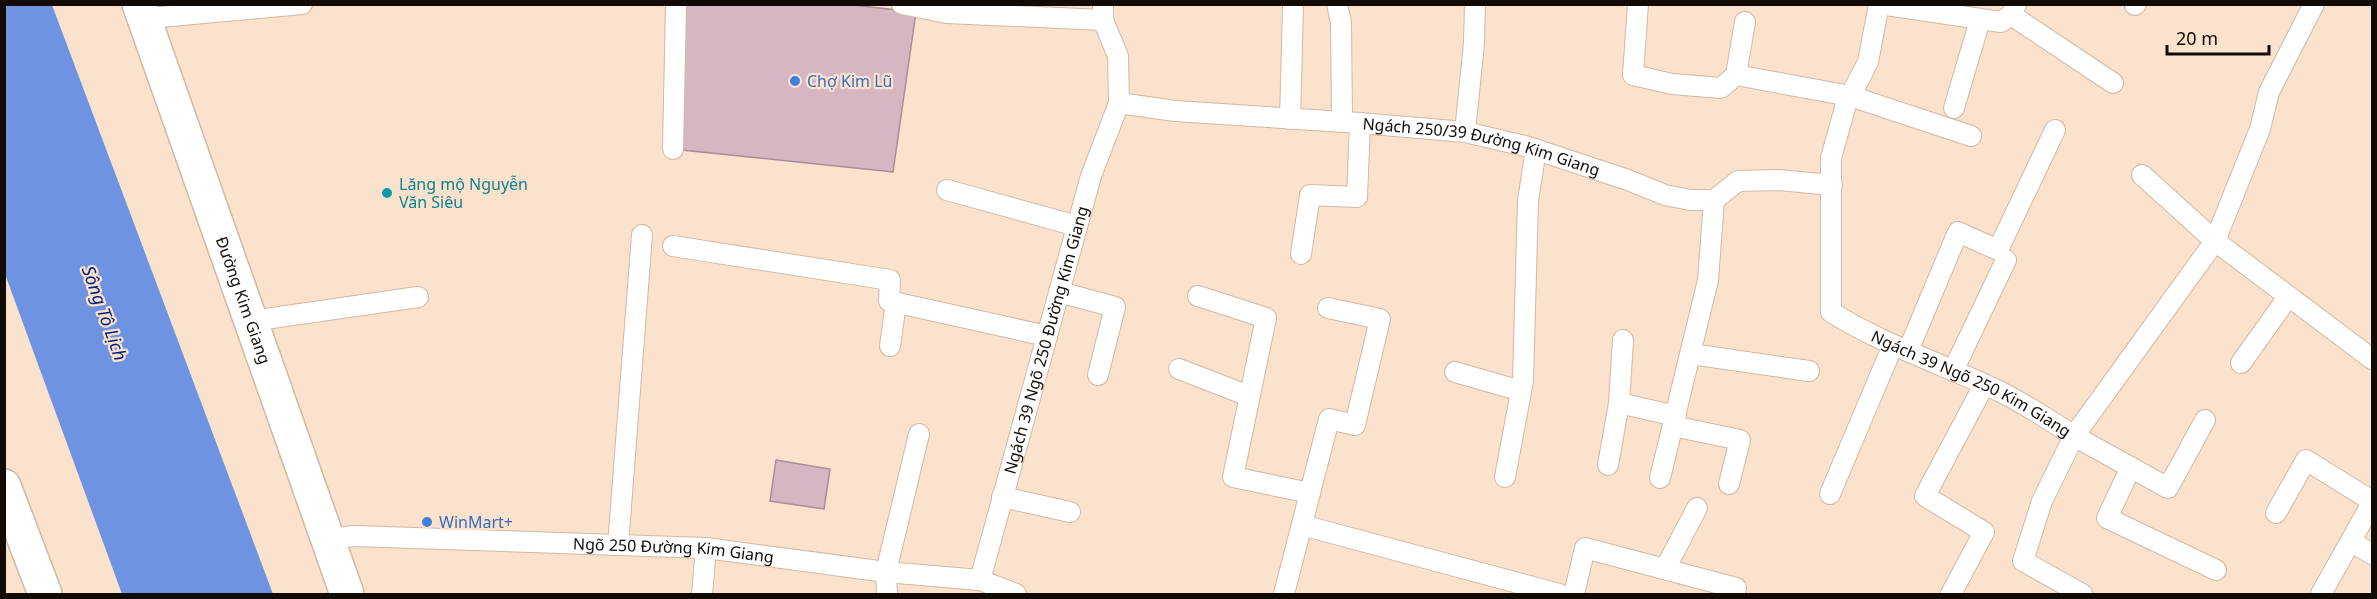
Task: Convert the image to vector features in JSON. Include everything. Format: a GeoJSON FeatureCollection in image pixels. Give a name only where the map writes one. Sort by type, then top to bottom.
{"type":"FeatureCollection","features":[{"type":"Feature","properties":{"kind":"main road","name":"Đường Kim Giang"},"geometry":{"type":"LineString","coordinates":[[141,10],[347,594]]}},
{"type":"Feature","properties":{"kind":"main road"},"geometry":{"type":"LineString","coordinates":[[4,486],[45,594]]}},
{"type":"Feature","properties":{"kind":"lane"},"geometry":{"type":"LineString","coordinates":[[141,10],[160,17],[302,4]]}},
{"type":"Feature","properties":{"kind":"lane"},"geometry":{"type":"LineString","coordinates":[[673,149],[676,4]]}},
{"type":"Feature","properties":{"kind":"lane"},"geometry":{"type":"LineString","coordinates":[[902,4],[948,9],[1103,12],[1118,56],[1119,103]]}},
{"type":"Feature","properties":{"kind":"lane"},"geometry":{"type":"LineString","coordinates":[[1301,254],[1310,195],[1357,197],[1341,22],[1337,4]]}},
{"type":"Feature","properties":{"kind":"lane"},"geometry":{"type":"LineString","coordinates":[[1465,132],[1474,43],[1475,4]]}},
{"type":"Feature","properties":{"kind":"lane"},"geometry":{"type":"LineString","coordinates":[[1638,4],[1633,75],[1672,84],[1721,88],[1736,75],[1744,22]]}},
{"type":"Feature","properties":{"kind":"lane"},"geometry":{"type":"LineString","coordinates":[[1660,478],[1708,280],[1714,200],[1738,181],[1778,180],[1832,185],[1831,158],[1846,104],[1868,62],[1879,4],[1932,8],[1980,20],[2001,22],[2014,10],[2113,83]]}},
{"type":"Feature","properties":{"kind":"lane","name":"Ngách 39 Ngõ 250 Kim Giang"},"geometry":{"type":"LineString","coordinates":[[1832,185],[1832,312],[1852,326],[2037,412],[2074,436],[2215,241],[2260,129],[2269,93],[2314,4]]}},
{"type":"Feature","properties":{"kind":"lane"},"geometry":{"type":"LineString","coordinates":[[1290,119],[1293,7]]}},
{"type":"Feature","properties":{"kind":"lane"},"geometry":{"type":"LineString","coordinates":[[1954,108],[1980,20]]}},
{"type":"Feature","properties":{"kind":"lane"},"geometry":{"type":"LineString","coordinates":[[1736,75],[1850,96],[1971,136]]}},
{"type":"Feature","properties":{"kind":"lane","name":"Ngách 250/39 Đường Kim Giang"},"geometry":{"type":"LineString","coordinates":[[1119,103],[1175,111],[1465,132],[1536,149],[1665,195],[1690,200],[1714,200]]}},
{"type":"Feature","properties":{"kind":"lane","name":"Ngách 39 Ngõ 250 Đường Kim Giang"},"geometry":{"type":"LineString","coordinates":[[980,580],[1091,176],[1119,103]]}},
{"type":"Feature","properties":{"kind":"lane"},"geometry":{"type":"LineString","coordinates":[[1830,494],[1958,232],[1998,250],[2055,130]]}},
{"type":"Feature","properties":{"kind":"lane"},"geometry":{"type":"LineString","coordinates":[[1505,477],[1521,391],[1529,231],[1528,201],[1536,149]]}},
{"type":"Feature","properties":{"kind":"lane"},"geometry":{"type":"LineString","coordinates":[[2142,175],[2215,241],[2373,359]]}},
{"type":"Feature","properties":{"kind":"lane"},"geometry":{"type":"LineString","coordinates":[[947,190],[1077,226]]}},
{"type":"Feature","properties":{"kind":"lane"},"geometry":{"type":"LineString","coordinates":[[618,545],[642,235]]}},
{"type":"Feature","properties":{"kind":"lane"},"geometry":{"type":"LineString","coordinates":[[673,246],[890,280],[889,301],[1047,336]]}},
{"type":"Feature","properties":{"kind":"lane"},"geometry":{"type":"LineString","coordinates":[[1953,371],[2006,260]]}},
{"type":"Feature","properties":{"kind":"lane"},"geometry":{"type":"LineString","coordinates":[[1059,292],[1115,307],[1098,375]]}},
{"type":"Feature","properties":{"kind":"lane"},"geometry":{"type":"LineString","coordinates":[[1198,296],[1266,318],[1233,477],[1310,493]]}},
{"type":"Feature","properties":{"kind":"lane"},"geometry":{"type":"LineString","coordinates":[[252,321],[417,297]]}},
{"type":"Feature","properties":{"kind":"lane"},"geometry":{"type":"LineString","coordinates":[[2241,363],[2288,297]]}},
{"type":"Feature","properties":{"kind":"lane"},"geometry":{"type":"LineString","coordinates":[[890,346],[897,303]]}},
{"type":"Feature","properties":{"kind":"lane"},"geometry":{"type":"LineString","coordinates":[[1284,594],[1329,419],[1356,425],[1380,319],[1328,308]]}},
{"type":"Feature","properties":{"kind":"lane"},"geometry":{"type":"LineString","coordinates":[[1608,465],[1619,402],[1623,339]]}},
{"type":"Feature","properties":{"kind":"lane"},"geometry":{"type":"LineString","coordinates":[[1691,354],[1809,371]]}},
{"type":"Feature","properties":{"kind":"lane"},"geometry":{"type":"LineString","coordinates":[[1179,369],[1250,396]]}},
{"type":"Feature","properties":{"kind":"lane"},"geometry":{"type":"LineString","coordinates":[[1455,372],[1521,391]]}},
{"type":"Feature","properties":{"kind":"lane"},"geometry":{"type":"LineString","coordinates":[[1952,594],[1984,532],[1925,496],[1983,385]]}},
{"type":"Feature","properties":{"kind":"lane"},"geometry":{"type":"LineString","coordinates":[[1619,402],[1740,440],[1729,484]]}},
{"type":"Feature","properties":{"kind":"lane"},"geometry":{"type":"LineString","coordinates":[[2082,594],[2023,561],[2042,501],[2074,436],[2168,488],[2205,420]]}},
{"type":"Feature","properties":{"kind":"lane"},"geometry":{"type":"LineString","coordinates":[[887,594],[886,572],[919,434]]}},
{"type":"Feature","properties":{"kind":"lane"},"geometry":{"type":"LineString","coordinates":[[2276,513],[2306,460],[2373,502],[2321,594]]}},
{"type":"Feature","properties":{"kind":"lane"},"geometry":{"type":"LineString","coordinates":[[2131,467],[2107,518],[2216,570]]}},
{"type":"Feature","properties":{"kind":"lane"},"geometry":{"type":"LineString","coordinates":[[1002,497],[1070,512]]}},
{"type":"Feature","properties":{"kind":"lane"},"geometry":{"type":"LineString","coordinates":[[1665,569],[1697,508]]}},
{"type":"Feature","properties":{"kind":"lane"},"geometry":{"type":"LineString","coordinates":[[1302,525],[1559,594]]}},
{"type":"Feature","properties":{"kind":"lane","name":"Ngõ 250 Đường Kim Giang"},"geometry":{"type":"LineString","coordinates":[[328,538],[356,536],[706,548],[886,572],[980,580],[1016,594]]}},
{"type":"Feature","properties":{"kind":"lane"},"geometry":{"type":"LineString","coordinates":[[2351,542],[2373,554]]}},
{"type":"Feature","properties":{"kind":"lane"},"geometry":{"type":"LineString","coordinates":[[702,594],[706,548]]}},
{"type":"Feature","properties":{"kind":"lane"},"geometry":{"type":"LineString","coordinates":[[1574,594],[1585,548],[1736,588],[1734,594]]}},
{"type":"Feature","properties":{"kind":"water","name":"Sông Tô Lịch"},"geometry":{"type":"Polygon","coordinates":[[[5,4],[52,5],[273,594],[122,594],[5,274],[5,4]]]}},
{"type":"Feature","properties":{"kind":"building","name":"Chợ Kim Lũ"},"geometry":{"type":"Polygon","coordinates":[[[684,4],[842,4],[916,12],[893,172],[682,150],[684,4]]]}},
{"type":"Feature","properties":{"kind":"building"},"geometry":{"type":"Polygon","coordinates":[[[776,460],[830,469],[824,509],[770,501],[776,460]]]}},
{"type":"Feature","properties":{"kind":"place","name":"Chợ Kim Lũ"},"geometry":{"type":"Point","coordinates":[795,81]}},
{"type":"Feature","properties":{"kind":"place","name":"Lăng mộ Nguyễn Văn Siêu"},"geometry":{"type":"Point","coordinates":[387,193]}},
{"type":"Feature","properties":{"kind":"place","name":"WinMart+"},"geometry":{"type":"Point","coordinates":[427,522]}}]}
